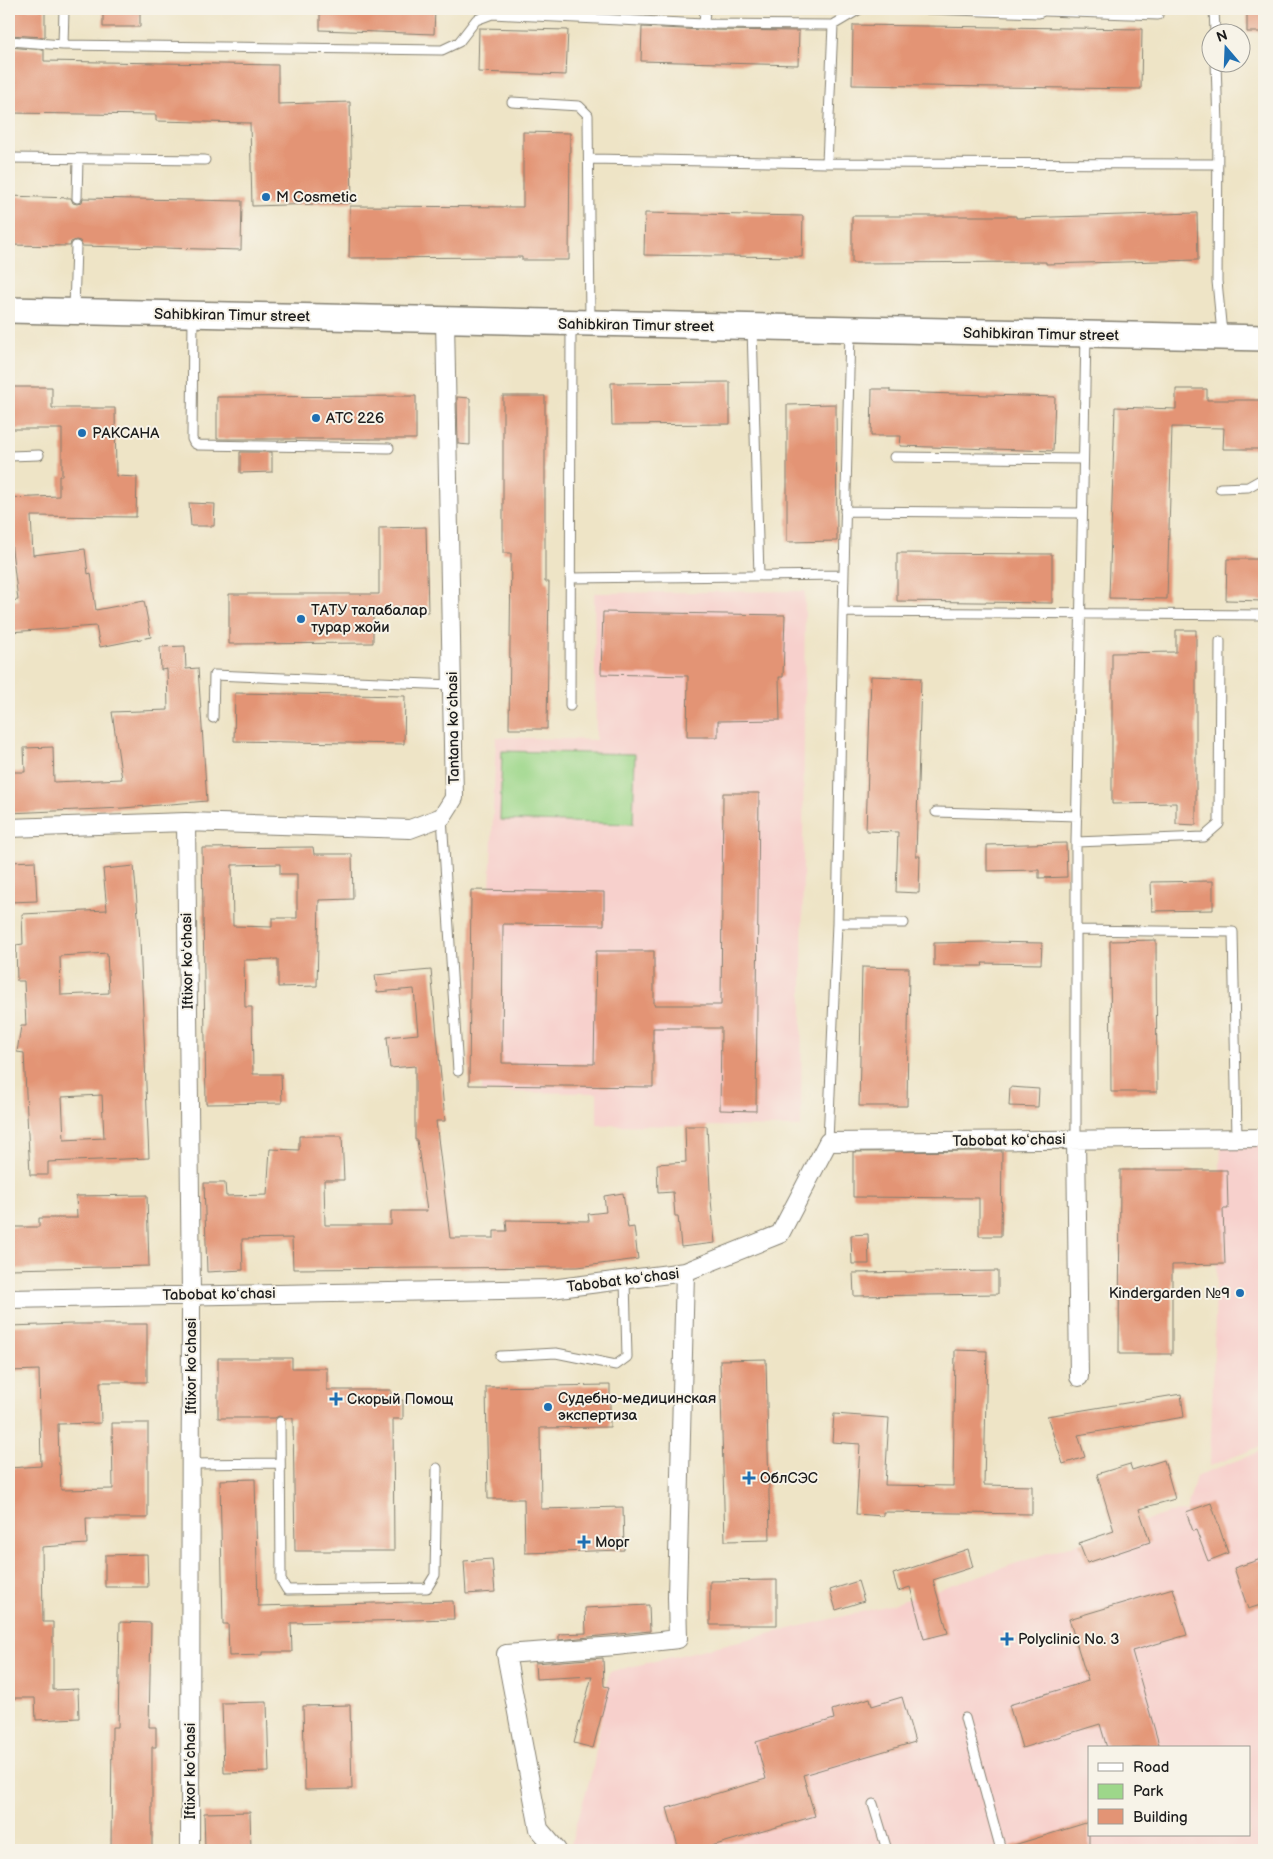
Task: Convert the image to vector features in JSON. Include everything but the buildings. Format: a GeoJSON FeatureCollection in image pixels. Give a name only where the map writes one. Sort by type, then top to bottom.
{"type":"FeatureCollection","features":[{"type":"Feature","properties":{"kind":"main road","name":"Sahibkiran Timur street"},"geometry":{"type":"LineString","coordinates":[[9,310],[1264,338]]}},
{"type":"Feature","properties":{"kind":"street","name":"Tantana koʻchasi"},"geometry":{"type":"LineString","coordinates":[[442,818],[454,798],[445,320]]}},
{"type":"Feature","properties":{"kind":"street"},"geometry":{"type":"LineString","coordinates":[[9,828],[186,822],[410,828],[442,818]]}},
{"type":"Feature","properties":{"kind":"street","name":"Iftixor koʻchasi"},"geometry":{"type":"LineString","coordinates":[[186,822],[191,1295],[190,1850]]}},
{"type":"Feature","properties":{"kind":"street","name":"Tabobat koʻchasi"},"geometry":{"type":"LineString","coordinates":[[9,1299],[551,1289],[625,1280],[685,1272],[780,1234],[828,1142],[1264,1138]]}},
{"type":"Feature","properties":{"kind":"street"},"geometry":{"type":"LineString","coordinates":[[1076,1140],[1078,1377]]}},
{"type":"Feature","properties":{"kind":"street"},"geometry":{"type":"LineString","coordinates":[[557,1850],[539,1829],[506,1654],[616,1646],[678,1639],[677,1597],[685,1272]]}},
{"type":"Feature","properties":{"kind":"lane"},"geometry":{"type":"LineString","coordinates":[[63,45],[64,9]]}},
{"type":"Feature","properties":{"kind":"lane"},"geometry":{"type":"LineString","coordinates":[[704,24],[705,9]]}},
{"type":"Feature","properties":{"kind":"lane"},"geometry":{"type":"LineString","coordinates":[[9,41],[63,45],[442,50],[459,42],[476,20],[492,14],[704,24],[833,25],[860,9]]}},
{"type":"Feature","properties":{"kind":"lane"},"geometry":{"type":"LineString","coordinates":[[927,9],[1039,13],[1046,10],[1158,15]]}},
{"type":"Feature","properties":{"kind":"lane"},"geometry":{"type":"LineString","coordinates":[[1214,9],[1215,22]]}},
{"type":"Feature","properties":{"kind":"lane"},"geometry":{"type":"LineString","coordinates":[[827,163],[833,25]]}},
{"type":"Feature","properties":{"kind":"lane"},"geometry":{"type":"LineString","coordinates":[[1216,72],[1217,281],[1223,338]]}},
{"type":"Feature","properties":{"kind":"lane"},"geometry":{"type":"LineString","coordinates":[[512,102],[580,106],[588,115],[589,159],[580,323],[570,578],[570,706]]}},
{"type":"Feature","properties":{"kind":"lane"},"geometry":{"type":"LineString","coordinates":[[9,158],[205,160]]}},
{"type":"Feature","properties":{"kind":"lane"},"geometry":{"type":"LineString","coordinates":[[77,198],[78,159]]}},
{"type":"Feature","properties":{"kind":"lane"},"geometry":{"type":"LineString","coordinates":[[589,159],[827,163],[1218,164]]}},
{"type":"Feature","properties":{"kind":"lane"},"geometry":{"type":"LineString","coordinates":[[74,312],[76,246]]}},
{"type":"Feature","properties":{"kind":"lane"},"geometry":{"type":"LineString","coordinates":[[193,314],[192,439],[194,443],[198,445],[389,448]]}},
{"type":"Feature","properties":{"kind":"lane"},"geometry":{"type":"LineString","coordinates":[[752,327],[759,576]]}},
{"type":"Feature","properties":{"kind":"lane"},"geometry":{"type":"LineString","coordinates":[[828,1142],[837,923],[850,329]]}},
{"type":"Feature","properties":{"kind":"lane"},"geometry":{"type":"LineString","coordinates":[[1076,1140],[1076,842],[1086,335]]}},
{"type":"Feature","properties":{"kind":"lane"},"geometry":{"type":"LineString","coordinates":[[9,456],[39,454]]}},
{"type":"Feature","properties":{"kind":"lane"},"geometry":{"type":"LineString","coordinates":[[894,457],[1083,459]]}},
{"type":"Feature","properties":{"kind":"lane"},"geometry":{"type":"LineString","coordinates":[[1220,488],[1248,487],[1264,478]]}},
{"type":"Feature","properties":{"kind":"lane"},"geometry":{"type":"LineString","coordinates":[[846,512],[1082,513]]}},
{"type":"Feature","properties":{"kind":"lane"},"geometry":{"type":"LineString","coordinates":[[570,578],[844,575]]}},
{"type":"Feature","properties":{"kind":"lane"},"geometry":{"type":"LineString","coordinates":[[843,612],[1264,615]]}},
{"type":"Feature","properties":{"kind":"lane"},"geometry":{"type":"LineString","coordinates":[[1076,842],[1204,837],[1219,824],[1220,641]]}},
{"type":"Feature","properties":{"kind":"lane"},"geometry":{"type":"LineString","coordinates":[[213,718],[214,675],[452,686]]}},
{"type":"Feature","properties":{"kind":"lane"},"geometry":{"type":"LineString","coordinates":[[936,812],[1077,816]]}},
{"type":"Feature","properties":{"kind":"lane"},"geometry":{"type":"LineString","coordinates":[[442,818],[458,1072]]}},
{"type":"Feature","properties":{"kind":"lane"},"geometry":{"type":"LineString","coordinates":[[837,923],[904,924]]}},
{"type":"Feature","properties":{"kind":"lane"},"geometry":{"type":"LineString","coordinates":[[1076,930],[1233,932],[1237,1138]]}},
{"type":"Feature","properties":{"kind":"lane"},"geometry":{"type":"LineString","coordinates":[[500,1356],[556,1353],[616,1365],[627,1357],[625,1280]]}},
{"type":"Feature","properties":{"kind":"lane"},"geometry":{"type":"LineString","coordinates":[[280,1422],[281,1580],[287,1590],[427,1588],[435,1575],[437,1468]]}},
{"type":"Feature","properties":{"kind":"lane"},"geometry":{"type":"LineString","coordinates":[[190,1464],[280,1463]]}},
{"type":"Feature","properties":{"kind":"lane"},"geometry":{"type":"LineString","coordinates":[[965,1718],[1001,1850]]}},
{"type":"Feature","properties":{"kind":"lane"},"geometry":{"type":"LineString","coordinates":[[873,1804],[887,1850]]}},
{"type":"Feature","properties":{"kind":"shaded area"},"geometry":{"type":"Polygon","coordinates":[[[805,591],[801,1127],[597,1125],[597,1093],[482,1092],[496,737],[596,740],[594,593],[805,591]]]}},
{"type":"Feature","properties":{"kind":"shaded area","name":"Kindergarden №9"},"geometry":{"type":"Polygon","coordinates":[[[1221,1141],[1264,1142],[1264,1445],[1210,1466],[1221,1141]]]}},
{"type":"Feature","properties":{"kind":"shaded area","name":"Polyclinic No. 3"},"geometry":{"type":"Polygon","coordinates":[[[1264,1450],[1264,1850],[576,1850],[571,1843],[593,1768],[609,1672],[890,1605],[1169,1513],[1186,1512],[1196,1476],[1264,1450]]]}},
{"type":"Feature","properties":{"kind":"green space"},"geometry":{"type":"Polygon","coordinates":[[[502,751],[635,754],[633,824],[500,820],[502,751]]]}},
{"type":"Feature","properties":{"kind":"place","name":"M Cosmetic"},"geometry":{"type":"Point","coordinates":[266,197]}},
{"type":"Feature","properties":{"kind":"place","name":"АТС 226"},"geometry":{"type":"Point","coordinates":[316,418]}},
{"type":"Feature","properties":{"kind":"place","name":"РАКСАНА"},"geometry":{"type":"Point","coordinates":[82,433]}},
{"type":"Feature","properties":{"kind":"place","name":"ТАТУ талабалар турар жойи"},"geometry":{"type":"Point","coordinates":[301,619]}},
{"type":"Feature","properties":{"kind":"place","name":"Kindergarden №9"},"geometry":{"type":"Point","coordinates":[1240,1293]}},
{"type":"Feature","properties":{"kind":"place","name":"Скорый Помощ"},"geometry":{"type":"Point","coordinates":[336,1399]}},
{"type":"Feature","properties":{"kind":"place","name":"Судебно-медицинская экспертиза"},"geometry":{"type":"Point","coordinates":[548,1407]}},
{"type":"Feature","properties":{"kind":"place","name":"ОблСЭС"},"geometry":{"type":"Point","coordinates":[749,1478]}},
{"type":"Feature","properties":{"kind":"place","name":"Морг"},"geometry":{"type":"Point","coordinates":[584,1542]}},
{"type":"Feature","properties":{"kind":"place","name":"Polyclinic No. 3"},"geometry":{"type":"Point","coordinates":[1007,1639]}}]}
